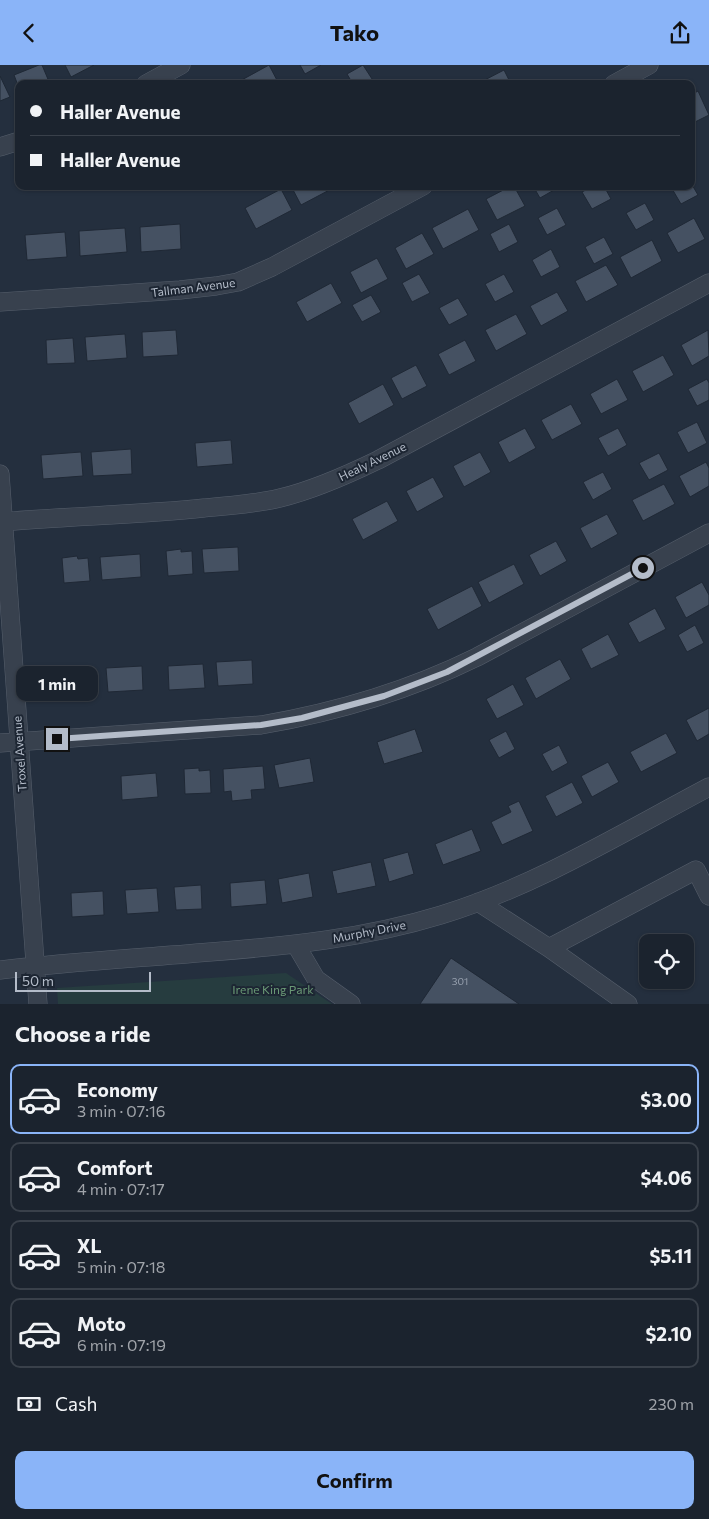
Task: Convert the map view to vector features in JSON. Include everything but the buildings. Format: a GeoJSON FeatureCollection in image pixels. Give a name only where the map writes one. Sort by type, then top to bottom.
{"type":"FeatureCollection","features":[{"type":"Feature","properties":{"kind":"street"},"geometry":{"type":"LineString","coordinates":[[153,80],[181,65]]}},
{"type":"Feature","properties":{"kind":"street"},"geometry":{"type":"LineString","coordinates":[[621,80],[649,65]]}},
{"type":"Feature","properties":{"kind":"street"},"geometry":{"type":"LineString","coordinates":[[0,147],[15,142]]}},
{"type":"Feature","properties":{"kind":"street","name":"Tallman Avenue"},"geometry":{"type":"LineString","coordinates":[[0,302],[180,290],[216,286],[238,281],[272,267],[416,190]]}},
{"type":"Feature","properties":{"kind":"street","name":"Healy Avenue"},"geometry":{"type":"LineString","coordinates":[[2,522],[240,505],[279,498],[314,488],[348,475],[709,283]]}},
{"type":"Feature","properties":{"kind":"street","name":"Troxel Avenue"},"geometry":{"type":"LineString","coordinates":[[0,474],[38,1004]]}},
{"type":"Feature","properties":{"kind":"street"},"geometry":{"type":"LineString","coordinates":[[0,743],[261,725],[302,718],[384,696],[421,683],[462,664],[709,533]]}},
{"type":"Feature","properties":{"kind":"street","name":"Murphy Drive"},"geometry":{"type":"LineString","coordinates":[[0,970],[296,945],[382,931],[478,903],[552,871],[709,787]]}},
{"type":"Feature","properties":{"kind":"street"},"geometry":{"type":"LineString","coordinates":[[549,948],[696,870],[709,896]]}},
{"type":"Feature","properties":{"kind":"street"},"geometry":{"type":"LineString","coordinates":[[478,903],[549,948],[628,1004]]}},
{"type":"Feature","properties":{"kind":"street"},"geometry":{"type":"LineString","coordinates":[[296,945],[316,979],[351,1004]]}},
{"type":"Feature","properties":{"kind":"green space","name":"Irene King Park"},"geometry":{"type":"Polygon","coordinates":[[[286,973],[332,1004],[58,1004],[57,988],[286,973]]]}},
{"type":"Feature","properties":{"kind":"route"},"geometry":{"type":"LineString","coordinates":[[57,739],[261,725],[348,707],[384,696],[447,672],[643,568]]}}]}
